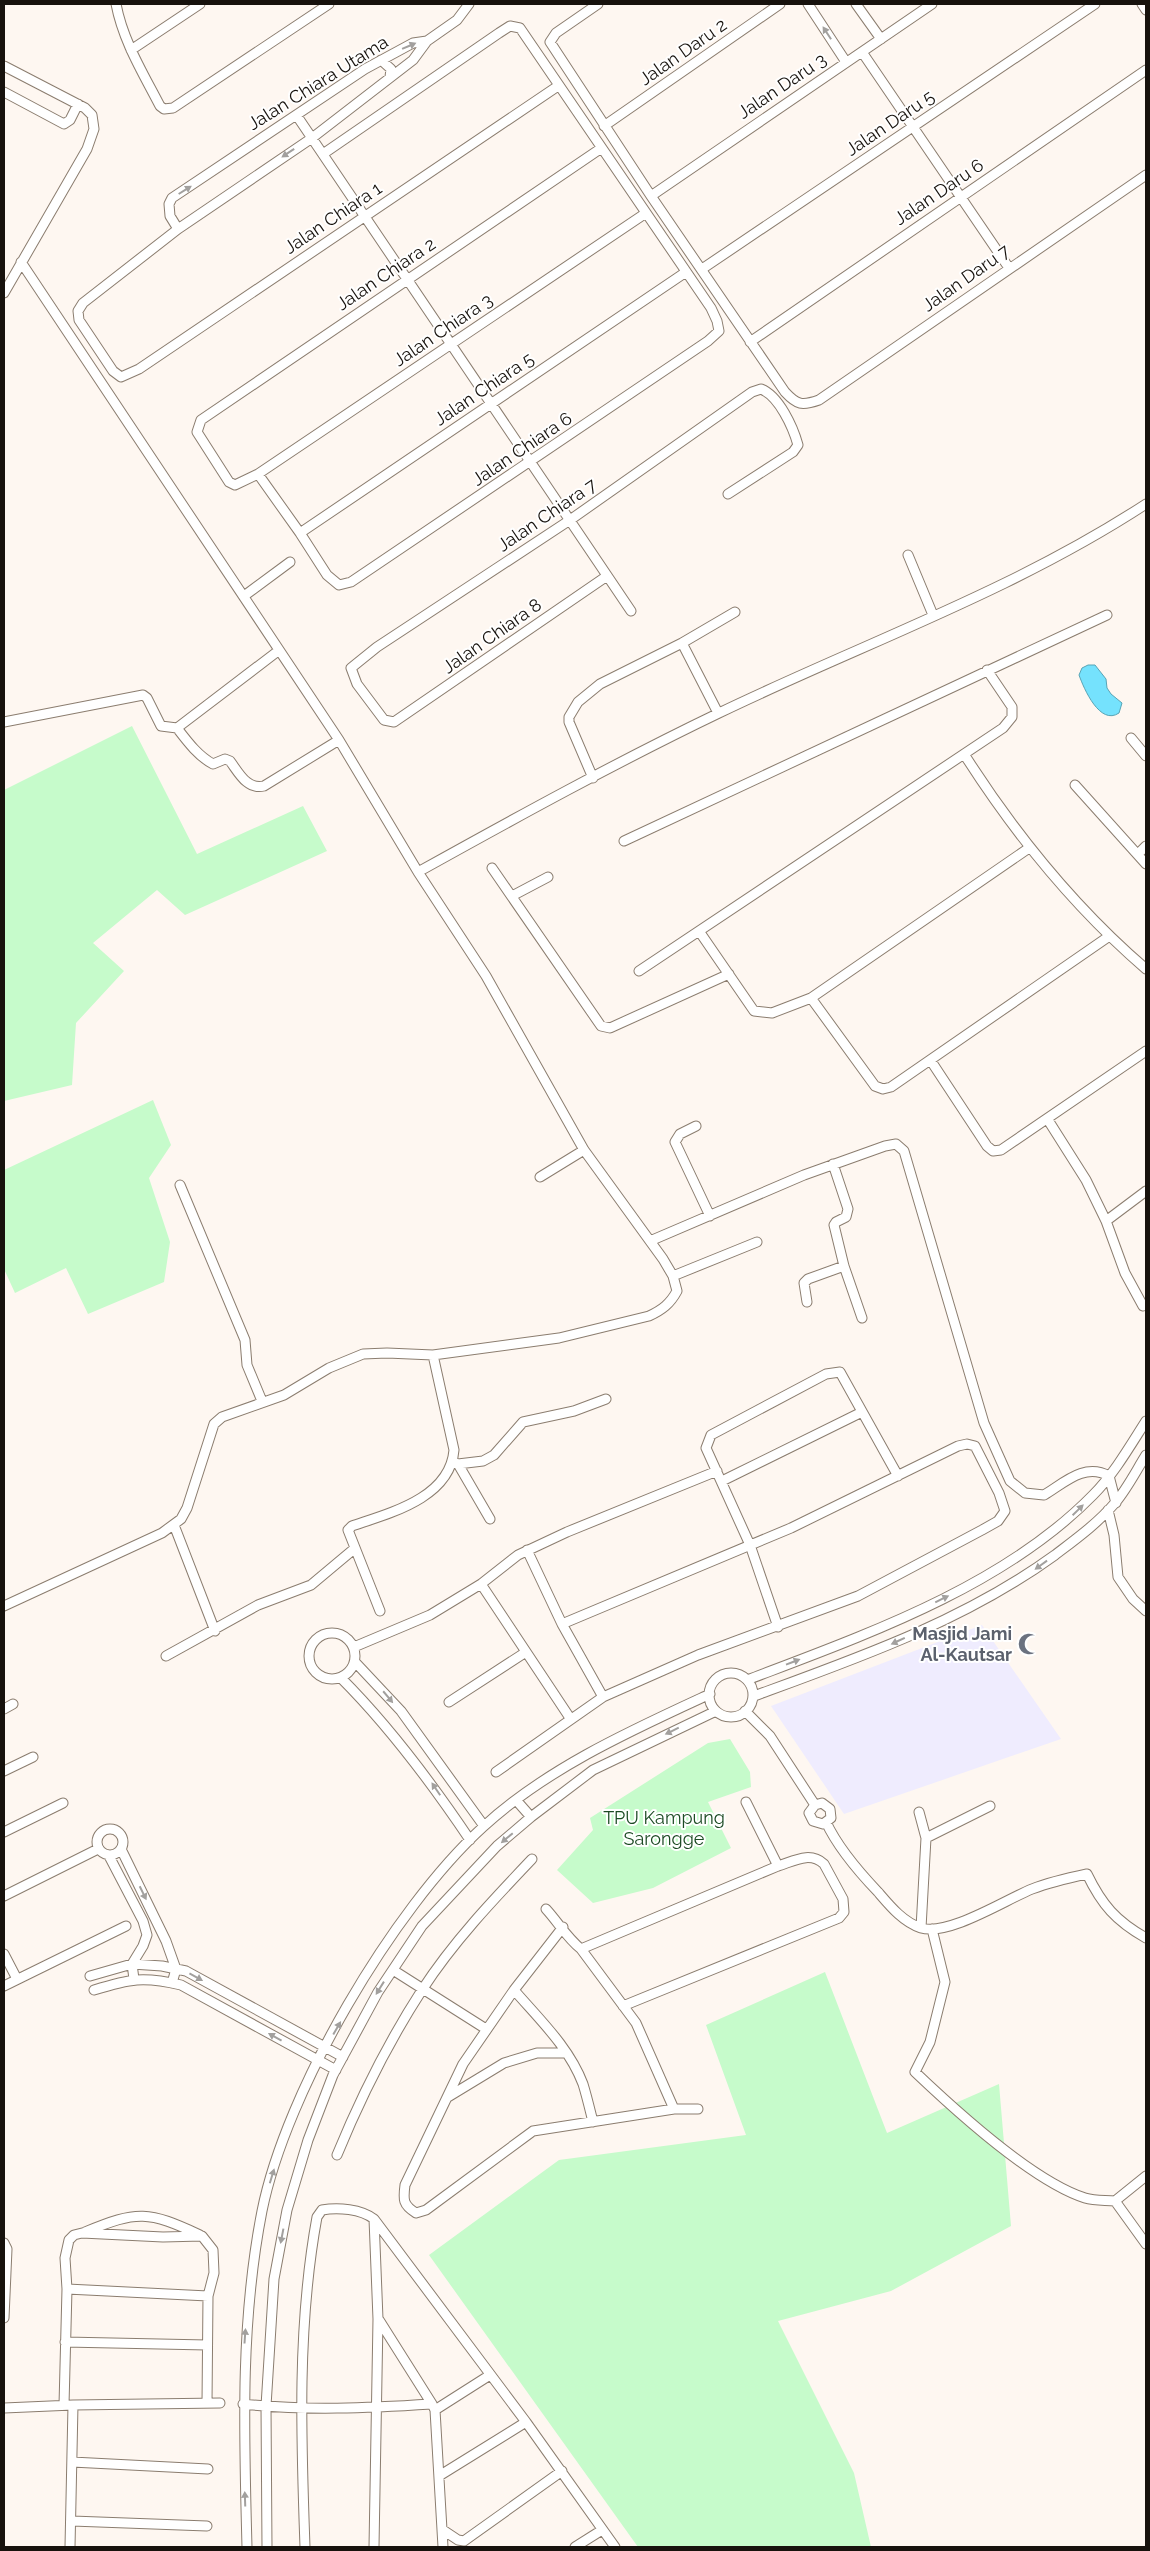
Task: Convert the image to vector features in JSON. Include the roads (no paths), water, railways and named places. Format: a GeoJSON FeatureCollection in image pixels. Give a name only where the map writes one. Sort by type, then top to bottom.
{"type":"FeatureCollection","features":[{"type":"Feature","properties":{"kind":"street"},"geometry":{"type":"LineString","coordinates":[[116,4],[122,30],[131,50],[160,106],[164,109],[173,108],[330,4]]}},
{"type":"Feature","properties":{"kind":"street"},"geometry":{"type":"LineString","coordinates":[[131,50],[200,4]]}},
{"type":"Feature","properties":{"kind":"street"},"geometry":{"type":"LineString","coordinates":[[427,41],[457,20],[469,4]]}},
{"type":"Feature","properties":{"kind":"street"},"geometry":{"type":"LineString","coordinates":[[598,4],[556,33],[550,42],[604,126],[750,342]]}},
{"type":"Feature","properties":{"kind":"street","name":"Jalan Daru 2"},"geometry":{"type":"LineString","coordinates":[[604,126],[780,4]]}},
{"type":"Feature","properties":{"kind":"street"},"geometry":{"type":"LineString","coordinates":[[808,4],[846,62]]}},
{"type":"Feature","properties":{"kind":"street"},"geometry":{"type":"LineString","coordinates":[[856,4],[881,39]]}},
{"type":"Feature","properties":{"kind":"street","name":"Jalan Daru 3"},"geometry":{"type":"LineString","coordinates":[[651,196],[932,4]]}},
{"type":"Feature","properties":{"kind":"street","name":"Jalan Daru 5"},"geometry":{"type":"LineString","coordinates":[[702,269],[1096,4]]}},
{"type":"Feature","properties":{"kind":"street"},"geometry":{"type":"LineString","coordinates":[[1142,4],[1146,10]]}},
{"type":"Feature","properties":{"kind":"street"},"geometry":{"type":"LineString","coordinates":[[323,154],[510,26],[520,28],[600,149],[686,272]]}},
{"type":"Feature","properties":{"kind":"street","name":"Jalan Chiara Utama"},"geometry":{"type":"LineString","coordinates":[[178,229],[170,216],[169,204],[172,198],[381,60],[413,44],[427,41]]}},
{"type":"Feature","properties":{"kind":"street","name":"Jalan Chiara Utama"},"geometry":{"type":"LineString","coordinates":[[78,310],[83,303],[178,229],[312,138],[413,60],[427,41]]}},
{"type":"Feature","properties":{"kind":"street"},"geometry":{"type":"LineString","coordinates":[[862,52],[1009,268]]}},
{"type":"Feature","properties":{"kind":"street"},"geometry":{"type":"LineString","coordinates":[[381,60],[391,69],[390,77]]}},
{"type":"Feature","properties":{"kind":"street"},"geometry":{"type":"LineString","coordinates":[[4,66],[82,106],[92,115],[94,129],[87,149],[4,293]]}},
{"type":"Feature","properties":{"kind":"street","name":"Jalan Daru 6"},"geometry":{"type":"LineString","coordinates":[[750,342],[1146,70]]}},
{"type":"Feature","properties":{"kind":"street","name":"Jalan Chiara 1"},"geometry":{"type":"LineString","coordinates":[[78,310],[79,320],[113,371],[121,377],[125,376],[558,86]]}},
{"type":"Feature","properties":{"kind":"street"},"geometry":{"type":"LineString","coordinates":[[4,92],[64,124],[82,106]]}},
{"type":"Feature","properties":{"kind":"street"},"geometry":{"type":"LineString","coordinates":[[297,116],[631,611]]}},
{"type":"Feature","properties":{"kind":"street","name":"Jalan Chiara 2"},"geometry":{"type":"LineString","coordinates":[[197,432],[201,420],[600,149]]}},
{"type":"Feature","properties":{"kind":"street","name":"Jalan Daru 7"},"geometry":{"type":"LineString","coordinates":[[750,342],[785,392],[795,403],[804,405],[819,400],[1146,175]]}},
{"type":"Feature","properties":{"kind":"street","name":"Jalan Chiara 3"},"geometry":{"type":"LineString","coordinates":[[197,432],[229,482],[234,485],[258,474],[646,213]]}},
{"type":"Feature","properties":{"kind":"street"},"geometry":{"type":"LineString","coordinates":[[4,1606],[125,1551],[174,1525],[181,1519],[187,1508],[214,1424],[222,1417],[262,1401],[284,1395],[329,1368],[362,1354],[388,1352],[433,1355],[559,1338],[649,1316],[671,1302],[677,1291],[673,1276],[584,1150],[486,976],[418,872],[339,740],[21,262]]}},
{"type":"Feature","properties":{"kind":"street","name":"Jalan Chiara 6"},"geometry":{"type":"LineString","coordinates":[[300,533],[327,575],[339,585],[351,582],[531,463],[719,332],[718,321],[711,308],[686,272]]}},
{"type":"Feature","properties":{"kind":"street","name":"Jalan Chiara 5"},"geometry":{"type":"LineString","coordinates":[[300,533],[686,272]]}},
{"type":"Feature","properties":{"kind":"street","name":"Jalan Chiara 7"},"geometry":{"type":"LineString","coordinates":[[394,722],[384,720],[357,684],[351,668],[377,647],[570,520],[752,392],[761,389],[770,392],[795,432],[798,445],[793,452],[728,494]]}},
{"type":"Feature","properties":{"kind":"street"},"geometry":{"type":"LineString","coordinates":[[258,474],[300,533]]}},
{"type":"Feature","properties":{"kind":"street"},"geometry":{"type":"LineString","coordinates":[[418,872],[718,713],[1039,568],[1102,533],[1146,504]]}},
{"type":"Feature","properties":{"kind":"street"},"geometry":{"type":"LineString","coordinates":[[908,555],[933,615]]}},
{"type":"Feature","properties":{"kind":"street"},"geometry":{"type":"LineString","coordinates":[[244,596],[290,562]]}},
{"type":"Feature","properties":{"kind":"street","name":"Jalan Chiara 8"},"geometry":{"type":"LineString","coordinates":[[394,722],[607,576]]}},
{"type":"Feature","properties":{"kind":"street"},"geometry":{"type":"LineString","coordinates":[[593,778],[568,722],[578,702],[600,684],[682,643],[735,612]]}},
{"type":"Feature","properties":{"kind":"street"},"geometry":{"type":"LineString","coordinates":[[624,841],[1107,615]]}},
{"type":"Feature","properties":{"kind":"street"},"geometry":{"type":"LineString","coordinates":[[682,643],[718,713]]}},
{"type":"Feature","properties":{"kind":"street"},"geometry":{"type":"LineString","coordinates":[[4,722],[142,695],[147,698],[161,726],[177,728],[278,651]]}},
{"type":"Feature","properties":{"kind":"street"},"geometry":{"type":"LineString","coordinates":[[639,971],[1003,728],[1012,716],[1012,707],[987,670]]}},
{"type":"Feature","properties":{"kind":"street"},"geometry":{"type":"LineString","coordinates":[[177,728],[192,748],[207,761],[212,764],[225,760],[230,761],[249,785],[255,788],[264,786],[339,740]]}},
{"type":"Feature","properties":{"kind":"street"},"geometry":{"type":"LineString","coordinates":[[1131,738],[1146,756]]}},
{"type":"Feature","properties":{"kind":"street"},"geometry":{"type":"LineString","coordinates":[[964,754],[993,800],[1029,848],[1108,937],[1146,969]]}},
{"type":"Feature","properties":{"kind":"street"},"geometry":{"type":"LineString","coordinates":[[1075,785],[1146,864]]}},
{"type":"Feature","properties":{"kind":"street"},"geometry":{"type":"LineString","coordinates":[[1138,854],[1146,846]]}},
{"type":"Feature","properties":{"kind":"street"},"geometry":{"type":"LineString","coordinates":[[699,931],[754,1011],[762,1014],[772,1013],[810,998],[1029,848]]}},
{"type":"Feature","properties":{"kind":"street"},"geometry":{"type":"LineString","coordinates":[[492,868],[601,1026],[610,1028],[728,974]]}},
{"type":"Feature","properties":{"kind":"street"},"geometry":{"type":"LineString","coordinates":[[512,896],[548,877]]}},
{"type":"Feature","properties":{"kind":"street"},"geometry":{"type":"LineString","coordinates":[[810,998],[875,1086],[882,1089],[891,1086],[931,1061],[1108,937]]}},
{"type":"Feature","properties":{"kind":"street"},"geometry":{"type":"LineString","coordinates":[[931,1061],[987,1146],[993,1151],[1001,1150],[1048,1120],[1146,1051]]}},
{"type":"Feature","properties":{"kind":"street"},"geometry":{"type":"LineString","coordinates":[[1048,1120],[1073,1157],[1106,1221],[1125,1273],[1143,1306]]}},
{"type":"Feature","properties":{"kind":"street"},"geometry":{"type":"LineString","coordinates":[[696,1126],[680,1134],[675,1142],[710,1216]]}},
{"type":"Feature","properties":{"kind":"street"},"geometry":{"type":"LineString","coordinates":[[650,1242],[833,1164],[896,1144],[904,1151],[973,1391],[984,1422],[1010,1481],[1025,1493],[1044,1495],[1062,1481],[1081,1473],[1094,1472],[1109,1476]]}},
{"type":"Feature","properties":{"kind":"street"},"geometry":{"type":"LineString","coordinates":[[540,1177],[584,1150]]}},
{"type":"Feature","properties":{"kind":"street"},"geometry":{"type":"LineString","coordinates":[[833,1164],[848,1209],[846,1217],[834,1225],[844,1266],[862,1318]]}},
{"type":"Feature","properties":{"kind":"street"},"geometry":{"type":"LineString","coordinates":[[180,1185],[245,1340],[247,1365],[262,1401]]}},
{"type":"Feature","properties":{"kind":"street"},"geometry":{"type":"LineString","coordinates":[[1106,1221],[1146,1191]]}},
{"type":"Feature","properties":{"kind":"street"},"geometry":{"type":"LineString","coordinates":[[673,1276],[757,1242]]}},
{"type":"Feature","properties":{"kind":"street"},"geometry":{"type":"LineString","coordinates":[[807,1302],[804,1283],[808,1279],[844,1266]]}},
{"type":"Feature","properties":{"kind":"street"},"geometry":{"type":"LineString","coordinates":[[433,1355],[456,1463],[490,1519]]}},
{"type":"Feature","properties":{"kind":"street"},"geometry":{"type":"LineString","coordinates":[[778,1627],[750,1545],[706,1448],[711,1435],[826,1374],[840,1372],[898,1476]]}},
{"type":"Feature","properties":{"kind":"street"},"geometry":{"type":"LineString","coordinates":[[380,1611],[363,1564],[347,1533],[350,1527],[392,1513],[417,1501],[441,1480],[456,1463],[483,1461],[494,1455],[523,1422],[574,1411],[606,1399]]}},
{"type":"Feature","properties":{"kind":"street"},"geometry":{"type":"LineString","coordinates":[[722,1481],[862,1412]]}},
{"type":"Feature","properties":{"kind":"street"},"geometry":{"type":"LineString","coordinates":[[747,1680],[879,1630],[964,1588],[1022,1552],[1072,1516],[1109,1476],[1146,1421]]}},
{"type":"Feature","properties":{"kind":"street"},"geometry":{"type":"LineString","coordinates":[[496,1772],[570,1718],[603,1697],[698,1655],[858,1596],[998,1521],[1005,1511],[999,1493],[975,1446],[967,1444],[958,1446],[860,1495],[750,1545],[562,1624]]}},
{"type":"Feature","properties":{"kind":"street"},"geometry":{"type":"LineString","coordinates":[[754,1696],[882,1649],[977,1605],[1036,1569],[1085,1533],[1116,1502],[1146,1455]]}},
{"type":"Feature","properties":{"kind":"street"},"geometry":{"type":"LineString","coordinates":[[354,1647],[430,1615],[481,1584],[527,1550],[566,1532],[717,1471]]}},
{"type":"Feature","properties":{"kind":"street"},"geometry":{"type":"LineString","coordinates":[[1109,1476],[1116,1502]]}},
{"type":"Feature","properties":{"kind":"street"},"geometry":{"type":"LineString","coordinates":[[1108,1510],[1114,1535],[1118,1577],[1133,1599],[1146,1611]]}},
{"type":"Feature","properties":{"kind":"street"},"geometry":{"type":"LineString","coordinates":[[174,1525],[215,1631]]}},
{"type":"Feature","properties":{"kind":"street"},"geometry":{"type":"LineString","coordinates":[[166,1656],[215,1631],[258,1605],[311,1585],[354,1548]]}},
{"type":"Feature","properties":{"kind":"street"},"geometry":{"type":"LineString","coordinates":[[527,1550],[562,1624],[603,1697]]}},
{"type":"Feature","properties":{"kind":"street"},"geometry":{"type":"LineString","coordinates":[[481,1584],[570,1718]]}},
{"type":"Feature","properties":{"kind":"street"},"geometry":{"type":"LineString","coordinates":[[330,1633],[344,1636],[354,1647],[354,1662],[350,1671],[341,1678],[326,1679],[314,1671],[310,1665],[309,1650],[317,1638],[330,1633]]}},
{"type":"Feature","properties":{"kind":"street"},"geometry":{"type":"LineString","coordinates":[[450,1702],[526,1652]]}},
{"type":"Feature","properties":{"kind":"street"},"geometry":{"type":"LineString","coordinates":[[354,1662],[384,1692],[428,1747],[484,1826]]}},
{"type":"Feature","properties":{"kind":"street"},"geometry":{"type":"LineString","coordinates":[[731,1673],[747,1680],[752,1687],[754,1696],[749,1708],[732,1718],[716,1711],[711,1703],[710,1694],[715,1681],[722,1675],[731,1673]]}},
{"type":"Feature","properties":{"kind":"street"},"geometry":{"type":"LineString","coordinates":[[341,1678],[368,1705],[413,1758],[470,1840]]}},
{"type":"Feature","properties":{"kind":"street"},"geometry":{"type":"LineString","coordinates":[[247,2547],[243,2404],[245,2335],[263,2208],[285,2135],[318,2060],[361,1986],[403,1920],[484,1826],[516,1800],[584,1754],[710,1694]]}},
{"type":"Feature","properties":{"kind":"street"},"geometry":{"type":"LineString","coordinates":[[4,1709],[13,1704]]}},
{"type":"Feature","properties":{"kind":"street"},"geometry":{"type":"LineString","coordinates":[[267,2547],[266,2406],[274,2279],[287,2210],[308,2140],[343,2056],[378,1992],[422,1926],[497,1846],[531,1817],[593,1770],[716,1711]]}},
{"type":"Feature","properties":{"kind":"street"},"geometry":{"type":"LineString","coordinates":[[745,1711],[770,1736],[815,1804]]}},
{"type":"Feature","properties":{"kind":"street"},"geometry":{"type":"LineString","coordinates":[[413,1758],[428,1747]]}},
{"type":"Feature","properties":{"kind":"street"},"geometry":{"type":"LineString","coordinates":[[4,1771],[33,1757]]}},
{"type":"Feature","properties":{"kind":"street"},"geometry":{"type":"LineString","coordinates":[[516,1800],[531,1817]]}},
{"type":"Feature","properties":{"kind":"street"},"geometry":{"type":"LineString","coordinates":[[746,1802],[778,1866]]}},
{"type":"Feature","properties":{"kind":"street"},"geometry":{"type":"LineString","coordinates":[[4,1832],[63,1803]]}},
{"type":"Feature","properties":{"kind":"street"},"geometry":{"type":"LineString","coordinates":[[822,1803],[830,1808],[830,1818],[823,1824],[813,1821],[809,1813],[815,1804],[822,1803]]}},
{"type":"Feature","properties":{"kind":"street"},"geometry":{"type":"LineString","coordinates":[[926,1838],[990,1806]]}},
{"type":"Feature","properties":{"kind":"street"},"geometry":{"type":"LineString","coordinates":[[919,1812],[926,1838],[921,1928]]}},
{"type":"Feature","properties":{"kind":"street"},"geometry":{"type":"LineString","coordinates":[[826,1822],[834,1838],[862,1876],[899,1916],[921,1928],[932,1929],[954,1924],[1032,1889],[1087,1874],[1099,1899],[1127,1927],[1146,1938]]}},
{"type":"Feature","properties":{"kind":"street"},"geometry":{"type":"LineString","coordinates":[[98,1849],[98,1836],[110,1829],[122,1836],[121,1849],[166,1941],[176,1969],[172,1983]]}},
{"type":"Feature","properties":{"kind":"street"},"geometry":{"type":"LineString","coordinates":[[98,1849],[109,1856],[143,1921],[147,1935],[143,1946],[132,1964],[134,1979]]}},
{"type":"Feature","properties":{"kind":"street"},"geometry":{"type":"LineString","coordinates":[[4,1896],[98,1849]]}},
{"type":"Feature","properties":{"kind":"street"},"geometry":{"type":"LineString","coordinates":[[109,1856],[121,1849]]}},
{"type":"Feature","properties":{"kind":"street"},"geometry":{"type":"LineString","coordinates":[[581,1949],[778,1866],[809,1856],[820,1859],[843,1899],[844,1912],[839,1918],[623,2006]]}},
{"type":"Feature","properties":{"kind":"street"},"geometry":{"type":"LineString","coordinates":[[337,2155],[396,2035],[423,1989],[466,1931],[532,1859]]}},
{"type":"Feature","properties":{"kind":"street"},"geometry":{"type":"LineString","coordinates":[[546,1909],[563,1927],[572,1942],[581,1949],[636,2023],[674,2109]]}},
{"type":"Feature","properties":{"kind":"street"},"geometry":{"type":"LineString","coordinates":[[4,1986],[126,1926]]}},
{"type":"Feature","properties":{"kind":"street"},"geometry":{"type":"LineString","coordinates":[[563,1927],[514,1990],[463,2064],[405,2185],[404,2204],[416,2213],[426,2210],[533,2131],[674,2109],[698,2109]]}},
{"type":"Feature","properties":{"kind":"street"},"geometry":{"type":"LineString","coordinates":[[932,1929],[946,1982],[930,2042],[915,2072],[996,2143],[1036,2172],[1083,2197],[1116,2201],[1146,2176]]}},
{"type":"Feature","properties":{"kind":"street"},"geometry":{"type":"LineString","coordinates":[[4,1954],[17,1979]]}},
{"type":"Feature","properties":{"kind":"street"},"geometry":{"type":"LineString","coordinates":[[90,1976],[132,1964],[186,1971],[343,2056]]}},
{"type":"Feature","properties":{"kind":"street"},"geometry":{"type":"LineString","coordinates":[[393,1970],[486,2029]]}},
{"type":"Feature","properties":{"kind":"street"},"geometry":{"type":"LineString","coordinates":[[94,1990],[134,1979],[181,1985],[336,2070]]}},
{"type":"Feature","properties":{"kind":"street"},"geometry":{"type":"LineString","coordinates":[[514,1990],[558,2040],[566,2053],[582,2083],[594,2122]]}},
{"type":"Feature","properties":{"kind":"street"},"geometry":{"type":"LineString","coordinates":[[447,2098],[504,2063],[537,2053],[566,2053]]}},
{"type":"Feature","properties":{"kind":"street"},"geometry":{"type":"LineString","coordinates":[[1116,2201],[1146,2244]]}},
{"type":"Feature","properties":{"kind":"street"},"geometry":{"type":"LineString","coordinates":[[305,2547],[300,2407],[308,2277],[317,2217],[322,2210],[328,2209],[362,2212],[374,2219],[526,2422],[615,2547]]}},
{"type":"Feature","properties":{"kind":"street"},"geometry":{"type":"LineString","coordinates":[[70,2547],[72,2462],[65,2342],[67,2289],[65,2258],[69,2240],[74,2235],[110,2222],[148,2215],[174,2223],[202,2236],[213,2250],[214,2273],[208,2296],[207,2403]]}},
{"type":"Feature","properties":{"kind":"street"},"geometry":{"type":"LineString","coordinates":[[374,2219],[378,2320],[374,2547]]}},
{"type":"Feature","properties":{"kind":"street"},"geometry":{"type":"LineString","coordinates":[[82,2233],[163,2237],[202,2236]]}},
{"type":"Feature","properties":{"kind":"street"},"geometry":{"type":"LineString","coordinates":[[4,2243],[8,2249],[4,2318]]}},
{"type":"Feature","properties":{"kind":"street"},"geometry":{"type":"LineString","coordinates":[[67,2289],[208,2296]]}},
{"type":"Feature","properties":{"kind":"street"},"geometry":{"type":"LineString","coordinates":[[378,2320],[433,2407],[443,2547]]}},
{"type":"Feature","properties":{"kind":"street"},"geometry":{"type":"LineString","coordinates":[[65,2342],[207,2344]]}},
{"type":"Feature","properties":{"kind":"street"},"geometry":{"type":"LineString","coordinates":[[243,2404],[300,2407],[433,2407],[490,2375]]}},
{"type":"Feature","properties":{"kind":"street"},"geometry":{"type":"LineString","coordinates":[[4,2408],[69,2405],[220,2404]]}},
{"type":"Feature","properties":{"kind":"street"},"geometry":{"type":"LineString","coordinates":[[439,2476],[526,2422]]}},
{"type":"Feature","properties":{"kind":"street"},"geometry":{"type":"LineString","coordinates":[[72,2462],[208,2469]]}},
{"type":"Feature","properties":{"kind":"street"},"geometry":{"type":"LineString","coordinates":[[443,2530],[458,2540],[464,2541],[562,2472]]}},
{"type":"Feature","properties":{"kind":"street"},"geometry":{"type":"LineString","coordinates":[[72,2521],[207,2526]]}},
{"type":"Feature","properties":{"kind":"street"},"geometry":{"type":"LineString","coordinates":[[575,2547],[602,2530]]}},
{"type":"Feature","properties":{"kind":"water"},"geometry":{"type":"Polygon","coordinates":[[[1088,665],[1095,665],[1106,679],[1107,688],[1111,694],[1122,703],[1119,713],[1112,716],[1105,715],[1089,697],[1079,675],[1082,668],[1088,665]]]}},
{"type":"Feature","properties":{"kind":"place","name":"Masjid Jami Al-Kautsar"},"geometry":{"type":"Point","coordinates":[1029,1644]}},
{"type":"Feature","properties":{"kind":"park label","name":"TPU Kampung Sarongge"},"geometry":{"type":"Point","coordinates":[664,1828]}}]}
